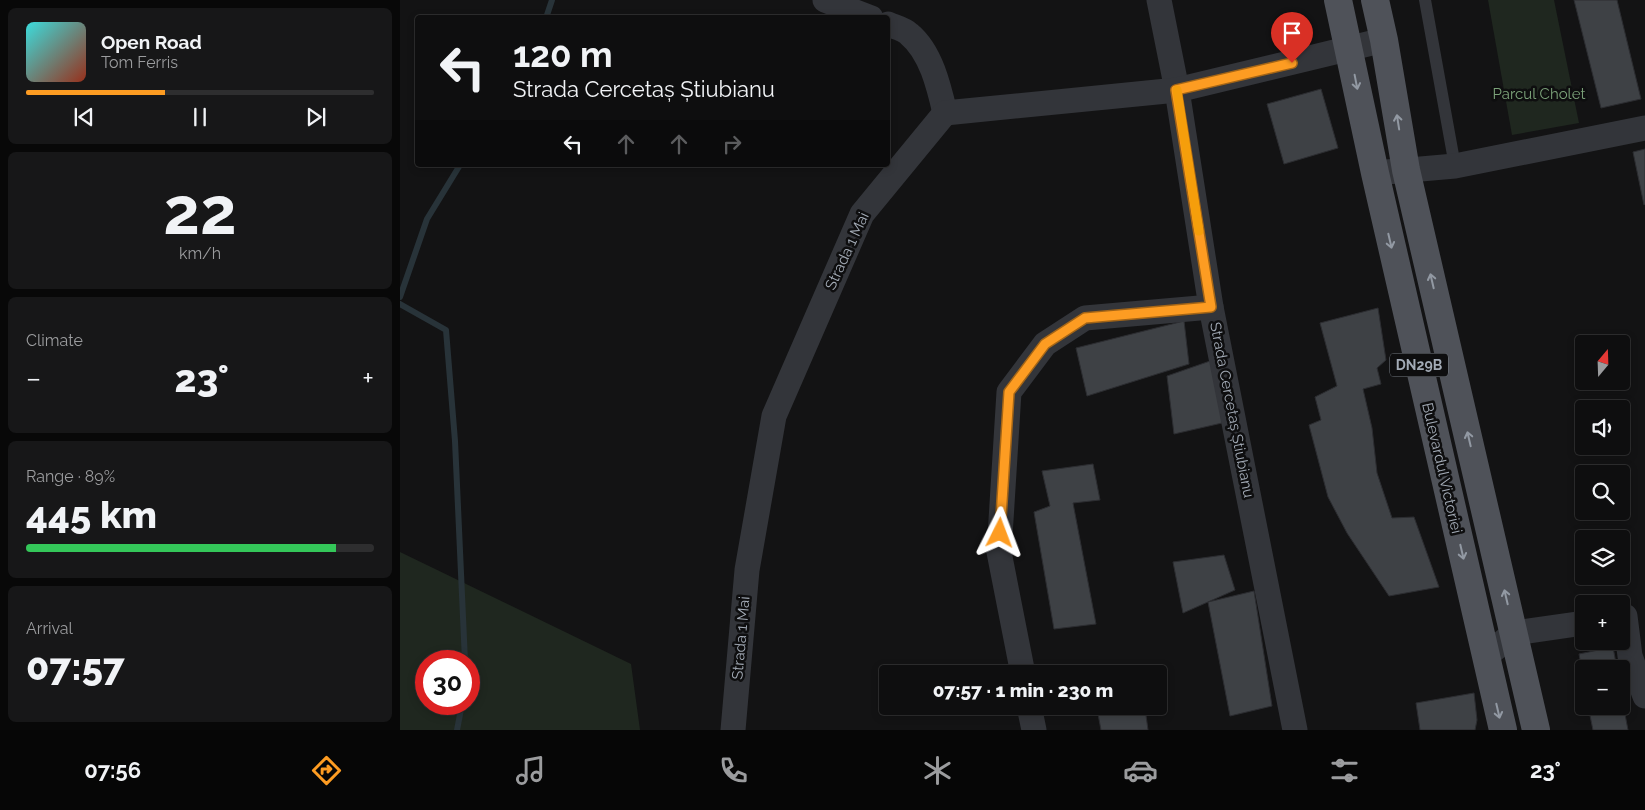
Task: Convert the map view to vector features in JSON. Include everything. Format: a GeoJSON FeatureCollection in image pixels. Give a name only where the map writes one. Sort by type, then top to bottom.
{"type":"FeatureCollection","features":[{"type":"Feature","properties":{"kind":"main road","name":"Bulevardul Victoriei"},"geometry":{"type":"LineString","coordinates":[[1338,0],[1350,49],[1374,173],[1503,730]]}},
{"type":"Feature","properties":{"kind":"main road","name":"DN29B"},"geometry":{"type":"LineString","coordinates":[[1375,0],[1384,40],[1406,170],[1536,730]]}},
{"type":"Feature","properties":{"kind":"street"},"geometry":{"type":"LineString","coordinates":[[825,0],[863,15]]}},
{"type":"Feature","properties":{"kind":"street","name":"Strada Cercetaș Știubianu"},"geometry":{"type":"LineString","coordinates":[[1159,0],[1176,90],[1211,307],[1296,730]]}},
{"type":"Feature","properties":{"kind":"street"},"geometry":{"type":"LineString","coordinates":[[890,25],[909,34],[923,52],[939,85],[945,113],[1176,90],[1384,40]]}},
{"type":"Feature","properties":{"kind":"street","name":"Strada 1 Mai"},"geometry":{"type":"LineString","coordinates":[[733,730],[747,570],[774,416],[862,214],[945,113]]}},
{"type":"Feature","properties":{"kind":"street"},"geometry":{"type":"LineString","coordinates":[[1374,173],[1455,166],[1645,128]]}},
{"type":"Feature","properties":{"kind":"street"},"geometry":{"type":"LineString","coordinates":[[1021,665],[999,552],[1009,392],[1045,344],[1085,318],[1211,307]]}},
{"type":"Feature","properties":{"kind":"street"},"geometry":{"type":"LineString","coordinates":[[1631,615],[1645,696]]}},
{"type":"Feature","properties":{"kind":"street"},"geometry":{"type":"LineString","coordinates":[[1486,656],[1514,633],[1575,623]]}},
{"type":"Feature","properties":{"kind":"street"},"geometry":{"type":"LineString","coordinates":[[1492,682],[1514,633]]}},
{"type":"Feature","properties":{"kind":"street"},"geometry":{"type":"LineString","coordinates":[[1032,715],[1034,730]]}},
{"type":"Feature","properties":{"kind":"lane"},"geometry":{"type":"LineString","coordinates":[[1425,0],[1455,166]]}},
{"type":"Feature","properties":{"kind":"green space","name":"Parcul Cholet"},"geometry":{"type":"Polygon","coordinates":[[[1488,0],[1554,0],[1579,123],[1512,135],[1488,0]]]}},
{"type":"Feature","properties":{"kind":"green space"},"geometry":{"type":"Polygon","coordinates":[[[400,552],[631,664],[640,730],[400,730],[400,552]]]}},
{"type":"Feature","properties":{"kind":"building"},"geometry":{"type":"Polygon","coordinates":[[[1574,0],[1617,0],[1641,99],[1601,108],[1574,0]]]}},
{"type":"Feature","properties":{"kind":"building"},"geometry":{"type":"Polygon","coordinates":[[[1321,89],[1338,148],[1284,164],[1267,104],[1321,89]]]}},
{"type":"Feature","properties":{"kind":"building"},"geometry":{"type":"Polygon","coordinates":[[[1645,149],[1645,204],[1644,205],[1633,152],[1645,149]]]}},
{"type":"Feature","properties":{"kind":"building"},"geometry":{"type":"Polygon","coordinates":[[[1378,308],[1386,360],[1377,368],[1381,384],[1363,389],[1372,428],[1377,473],[1392,518],[1414,517],[1439,587],[1389,596],[1347,533],[1328,497],[1309,425],[1321,420],[1315,397],[1337,386],[1320,323],[1378,308]]]}},
{"type":"Feature","properties":{"kind":"building"},"geometry":{"type":"Polygon","coordinates":[[[1184,321],[1189,364],[1087,396],[1076,348],[1184,321]]]}},
{"type":"Feature","properties":{"kind":"building"},"geometry":{"type":"Polygon","coordinates":[[[1213,360],[1222,423],[1174,434],[1167,376],[1213,360]]]}},
{"type":"Feature","properties":{"kind":"building"},"geometry":{"type":"Polygon","coordinates":[[[1093,464],[1100,500],[1073,503],[1096,624],[1054,629],[1034,512],[1050,506],[1042,471],[1093,464]]]}},
{"type":"Feature","properties":{"kind":"building"},"geometry":{"type":"Polygon","coordinates":[[[1224,555],[1235,590],[1183,613],[1173,562],[1224,555]]]}},
{"type":"Feature","properties":{"kind":"building"},"geometry":{"type":"Polygon","coordinates":[[[1254,591],[1272,706],[1230,716],[1208,602],[1254,591]]]}},
{"type":"Feature","properties":{"kind":"building"},"geometry":{"type":"Polygon","coordinates":[[[1598,650],[1614,650],[1615,660],[1580,660],[1579,654],[1598,650]]]}},
{"type":"Feature","properties":{"kind":"building"},"geometry":{"type":"Polygon","coordinates":[[[1474,693],[1477,720],[1475,730],[1420,730],[1416,703],[1474,693]]]}},
{"type":"Feature","properties":{"kind":"building"},"geometry":{"type":"Polygon","coordinates":[[[1098,715],[1146,715],[1148,730],[1101,730],[1098,715]]]}},
{"type":"Feature","properties":{"kind":"building"},"geometry":{"type":"Polygon","coordinates":[[[1590,715],[1625,715],[1628,730],[1593,730],[1590,715]]]}},
{"type":"Feature","properties":{"kind":"waterway"},"geometry":{"type":"LineString","coordinates":[[547,15],[552,0]]}},
{"type":"Feature","properties":{"kind":"waterway"},"geometry":{"type":"LineString","coordinates":[[400,297],[427,219],[459,167]]}},
{"type":"Feature","properties":{"kind":"waterway"},"geometry":{"type":"LineString","coordinates":[[400,304],[446,330],[455,441],[464,650]]}},
{"type":"Feature","properties":{"kind":"waterway"},"geometry":{"type":"LineString","coordinates":[[457,730],[460,715]]}},
{"type":"Feature","properties":{"kind":"slow traffic"},"geometry":{"type":"LineString","coordinates":[[1177,90],[1199,231]]}},
{"type":"Feature","properties":{"kind":"route"},"geometry":{"type":"LineString","coordinates":[[1000,533],[1009,392],[1045,344],[1085,318],[1211,307],[1176,90],[1292,63]]}}]}
